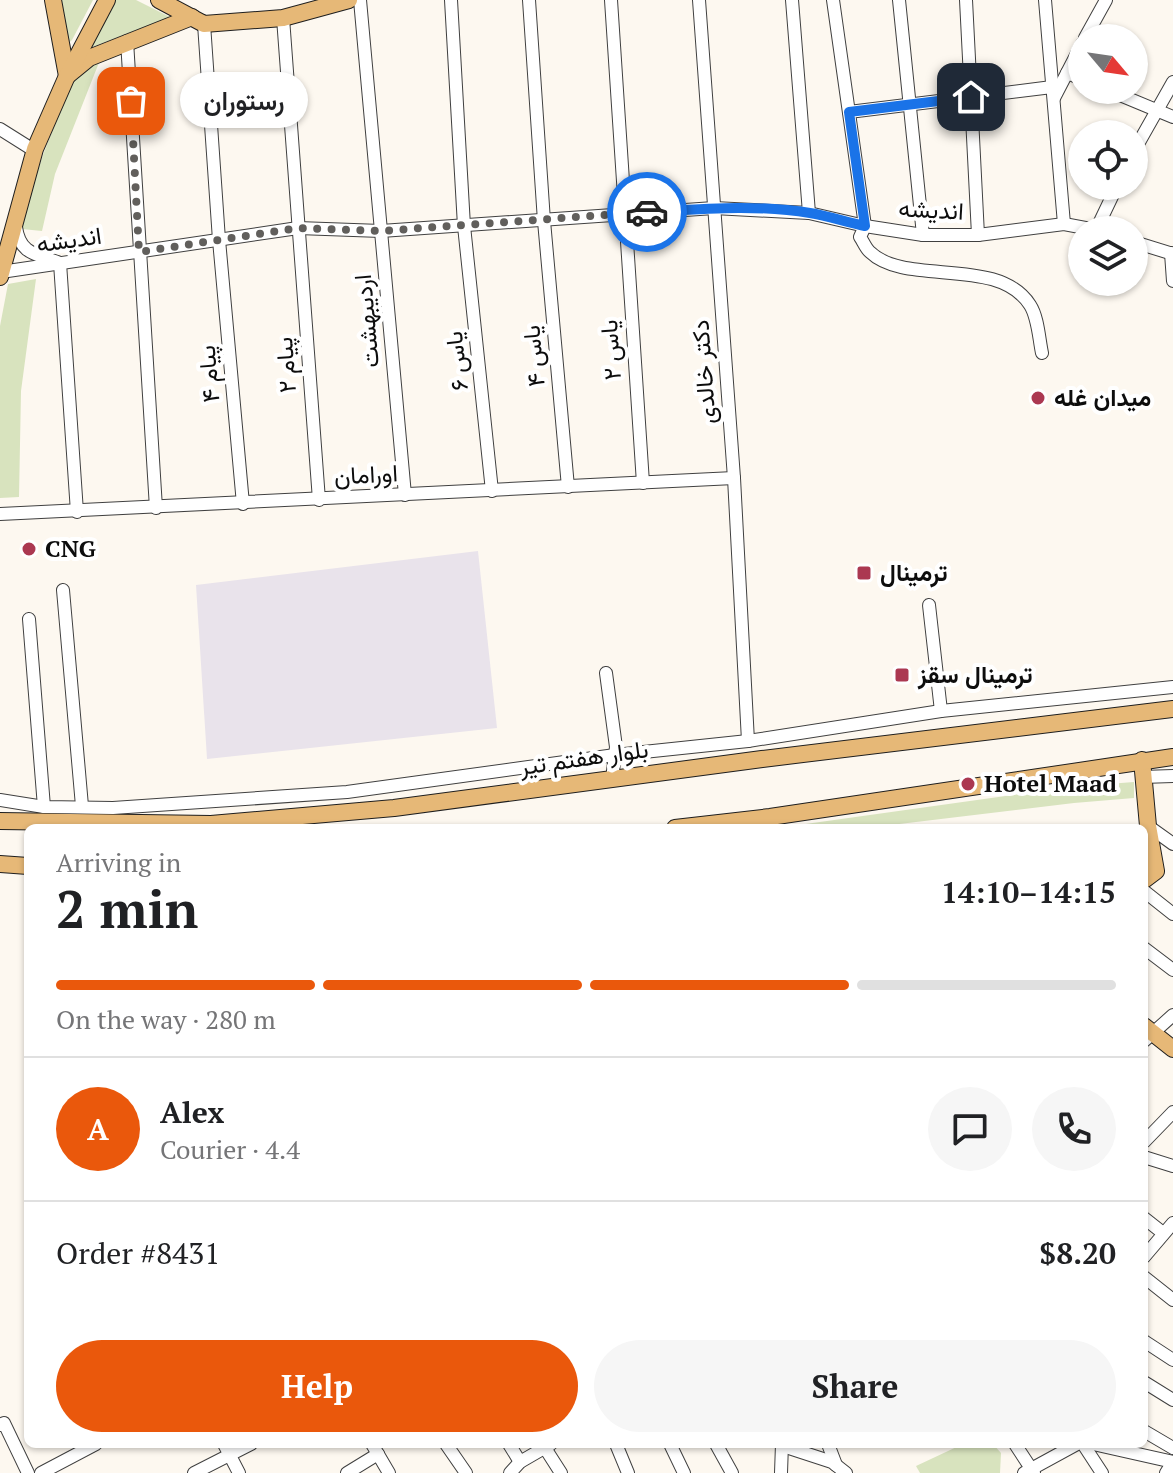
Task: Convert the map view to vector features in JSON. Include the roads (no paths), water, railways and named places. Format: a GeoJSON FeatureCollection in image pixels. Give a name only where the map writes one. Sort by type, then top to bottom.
{"type":"FeatureCollection","features":[{"type":"Feature","properties":{"kind":"main road"},"geometry":{"type":"LineString","coordinates":[[53,0],[66,71]]}},
{"type":"Feature","properties":{"kind":"main road"},"geometry":{"type":"LineString","coordinates":[[0,245],[31,148],[97,0]]}},
{"type":"Feature","properties":{"kind":"main road"},"geometry":{"type":"LineString","coordinates":[[66,71],[107,0]]}},
{"type":"Feature","properties":{"kind":"main road"},"geometry":{"type":"LineString","coordinates":[[159,0],[198,20]]}},
{"type":"Feature","properties":{"kind":"main road"},"geometry":{"type":"LineString","coordinates":[[66,71],[127,41],[198,20],[283,18],[347,0]]}},
{"type":"Feature","properties":{"kind":"main road"},"geometry":{"type":"LineString","coordinates":[[0,275],[31,148]]}},
{"type":"Feature","properties":{"kind":"main road","name":"بلوار هفتم تیر"},"geometry":{"type":"LineString","coordinates":[[231,824],[394,808],[1173,709]]}},
{"type":"Feature","properties":{"kind":"main road"},"geometry":{"type":"LineString","coordinates":[[710,824],[1142,768],[1173,757]]}},
{"type":"Feature","properties":{"kind":"main road"},"geometry":{"type":"LineString","coordinates":[[1142,768],[1148,824]]}},
{"type":"Feature","properties":{"kind":"main road","name":"بلوار هفتم تیر"},"geometry":{"type":"LineString","coordinates":[[0,821],[127,824]]}},
{"type":"Feature","properties":{"kind":"main road"},"geometry":{"type":"LineString","coordinates":[[1148,826],[1148,875]]}},
{"type":"Feature","properties":{"kind":"main road"},"geometry":{"type":"LineString","coordinates":[[0,864],[24,866]]}},
{"type":"Feature","properties":{"kind":"main road"},"geometry":{"type":"LineString","coordinates":[[1148,1035],[1173,1049]]}},
{"type":"Feature","properties":{"kind":"street","name":"اردیبهشت"},"geometry":{"type":"LineString","coordinates":[[360,0],[405,495]]}},
{"type":"Feature","properties":{"kind":"street","name":"یاس ۶"},"geometry":{"type":"LineString","coordinates":[[451,0],[464,226],[492,491]]}},
{"type":"Feature","properties":{"kind":"street","name":"یاس ۴"},"geometry":{"type":"LineString","coordinates":[[529,0],[544,221],[568,487]]}},
{"type":"Feature","properties":{"kind":"street","name":"یاس ۲"},"geometry":{"type":"LineString","coordinates":[[611,0],[643,483]]}},
{"type":"Feature","properties":{"kind":"street","name":"دکتر خالدی"},"geometry":{"type":"LineString","coordinates":[[699,0],[734,478],[748,741]]}},
{"type":"Feature","properties":{"kind":"street"},"geometry":{"type":"LineString","coordinates":[[792,0],[809,213]]}},
{"type":"Feature","properties":{"kind":"street"},"geometry":{"type":"LineString","coordinates":[[833,0],[865,226],[860,237],[871,253],[892,264],[997,280],[1018,291],[1032,307],[1042,353]]}},
{"type":"Feature","properties":{"kind":"street"},"geometry":{"type":"LineString","coordinates":[[899,0],[923,235]]}},
{"type":"Feature","properties":{"kind":"street"},"geometry":{"type":"LineString","coordinates":[[966,0],[978,235]]}},
{"type":"Feature","properties":{"kind":"street"},"geometry":{"type":"LineString","coordinates":[[1045,0],[1064,224]]}},
{"type":"Feature","properties":{"kind":"street"},"geometry":{"type":"LineString","coordinates":[[1093,24],[1106,0]]}},
{"type":"Feature","properties":{"kind":"street","name":"پیام ۲"},"geometry":{"type":"LineString","coordinates":[[283,18],[319,500]]}},
{"type":"Feature","properties":{"kind":"street","name":"پیام ۴"},"geometry":{"type":"LineString","coordinates":[[198,20],[243,504]]}},
{"type":"Feature","properties":{"kind":"street"},"geometry":{"type":"LineString","coordinates":[[127,41],[156,508]]}},
{"type":"Feature","properties":{"kind":"street"},"geometry":{"type":"LineString","coordinates":[[1053,93],[1067,73]]}},
{"type":"Feature","properties":{"kind":"street"},"geometry":{"type":"LineString","coordinates":[[1148,129],[1173,82]]}},
{"type":"Feature","properties":{"kind":"street"},"geometry":{"type":"LineString","coordinates":[[849,112],[971,97],[1053,93]]}},
{"type":"Feature","properties":{"kind":"street"},"geometry":{"type":"LineString","coordinates":[[1142,104],[1173,117]]}},
{"type":"Feature","properties":{"kind":"street"},"geometry":{"type":"LineString","coordinates":[[0,129],[31,148]]}},
{"type":"Feature","properties":{"kind":"street","name":"اندیشه"},"geometry":{"type":"LineString","coordinates":[[0,275],[60,263],[298,228],[381,231],[714,208],[809,213],[923,235],[978,235],[1068,225]]}},
{"type":"Feature","properties":{"kind":"street"},"geometry":{"type":"LineString","coordinates":[[15,223],[18,242],[24,250],[60,263],[77,512]]}},
{"type":"Feature","properties":{"kind":"street"},"geometry":{"type":"LineString","coordinates":[[1148,246],[1172,253],[1173,281]]}},
{"type":"Feature","properties":{"kind":"street","name":"اورامان"},"geometry":{"type":"LineString","coordinates":[[0,514],[734,478]]}},
{"type":"Feature","properties":{"kind":"street"},"geometry":{"type":"LineString","coordinates":[[63,590],[82,806]]}},
{"type":"Feature","properties":{"kind":"street"},"geometry":{"type":"LineString","coordinates":[[929,605],[941,711]]}},
{"type":"Feature","properties":{"kind":"street"},"geometry":{"type":"LineString","coordinates":[[29,619],[44,807]]}},
{"type":"Feature","properties":{"kind":"street"},"geometry":{"type":"LineString","coordinates":[[606,673],[615,755],[612,779]]}},
{"type":"Feature","properties":{"kind":"street"},"geometry":{"type":"LineString","coordinates":[[0,800],[44,807],[113,808],[347,792],[615,755],[748,741],[941,711],[1173,687]]}},
{"type":"Feature","properties":{"kind":"street"},"geometry":{"type":"LineString","coordinates":[[1142,768],[1173,776]]}},
{"type":"Feature","properties":{"kind":"street"},"geometry":{"type":"LineString","coordinates":[[1148,826],[1173,844]]}},
{"type":"Feature","properties":{"kind":"street"},"geometry":{"type":"LineString","coordinates":[[1148,894],[1173,914]]}},
{"type":"Feature","properties":{"kind":"street"},"geometry":{"type":"LineString","coordinates":[[1148,951],[1173,970]]}},
{"type":"Feature","properties":{"kind":"street"},"geometry":{"type":"LineString","coordinates":[[1148,1033],[1173,1015]]}},
{"type":"Feature","properties":{"kind":"street"},"geometry":{"type":"LineString","coordinates":[[1148,1138],[1173,1112]]}},
{"type":"Feature","properties":{"kind":"street"},"geometry":{"type":"LineString","coordinates":[[1148,1158],[1173,1166]]}},
{"type":"Feature","properties":{"kind":"street"},"geometry":{"type":"LineString","coordinates":[[1148,1221],[1163,1233]]}},
{"type":"Feature","properties":{"kind":"street"},"geometry":{"type":"LineString","coordinates":[[1148,1252],[1173,1223]]}},
{"type":"Feature","properties":{"kind":"street"},"geometry":{"type":"LineString","coordinates":[[1148,1280],[1173,1300]]}},
{"type":"Feature","properties":{"kind":"street"},"geometry":{"type":"LineString","coordinates":[[1148,1344],[1173,1360]]}},
{"type":"Feature","properties":{"kind":"street"},"geometry":{"type":"LineString","coordinates":[[1148,1384],[1173,1400]]}},
{"type":"Feature","properties":{"kind":"street"},"geometry":{"type":"LineString","coordinates":[[2,1424],[28,1473]]}},
{"type":"Feature","properties":{"kind":"street"},"geometry":{"type":"LineString","coordinates":[[1148,1433],[1173,1448]]}},
{"type":"Feature","properties":{"kind":"street"},"geometry":{"type":"LineString","coordinates":[[41,1473],[80,1448]]}},
{"type":"Feature","properties":{"kind":"street"},"geometry":{"type":"LineString","coordinates":[[449,1448],[466,1473]]}},
{"type":"Feature","properties":{"kind":"street"},"geometry":{"type":"LineString","coordinates":[[511,1448],[520,1462]]}},
{"type":"Feature","properties":{"kind":"street"},"geometry":{"type":"LineString","coordinates":[[510,1473],[520,1462],[544,1448]]}},
{"type":"Feature","properties":{"kind":"street"},"geometry":{"type":"LineString","coordinates":[[549,1448],[561,1473]]}},
{"type":"Feature","properties":{"kind":"street"},"geometry":{"type":"LineString","coordinates":[[618,1448],[628,1473]]}},
{"type":"Feature","properties":{"kind":"street"},"geometry":{"type":"LineString","coordinates":[[672,1448],[684,1473]]}},
{"type":"Feature","properties":{"kind":"street"},"geometry":{"type":"LineString","coordinates":[[718,1448],[732,1473]]}},
{"type":"Feature","properties":{"kind":"street"},"geometry":{"type":"LineString","coordinates":[[781,1473],[783,1448]]}},
{"type":"Feature","properties":{"kind":"street"},"geometry":{"type":"LineString","coordinates":[[790,1448],[836,1468]]}},
{"type":"Feature","properties":{"kind":"street"},"geometry":{"type":"LineString","coordinates":[[829,1448],[836,1468]]}},
{"type":"Feature","properties":{"kind":"street"},"geometry":{"type":"LineString","coordinates":[[1017,1448],[1030,1472],[1070,1448]]}},
{"type":"Feature","properties":{"kind":"street"},"geometry":{"type":"LineString","coordinates":[[1086,1448],[1102,1473]]}},
{"type":"Feature","properties":{"kind":"street"},"geometry":{"type":"LineString","coordinates":[[1111,1448],[1173,1462],[1166,1473]]}},
{"type":"Feature","properties":{"kind":"street"},"geometry":{"type":"LineString","coordinates":[[194,1473],[227,1449],[239,1473]]}},
{"type":"Feature","properties":{"kind":"street"},"geometry":{"type":"LineString","coordinates":[[347,1473],[375,1449],[389,1473]]}},
{"type":"Feature","properties":{"kind":"place","name":"رستوران"},"geometry":{"type":"Point","coordinates":[131,101]}},
{"type":"Feature","properties":{"kind":"place","name":"میدان غله"},"geometry":{"type":"Point","coordinates":[1038,398]}},
{"type":"Feature","properties":{"kind":"place","name":"CNG"},"geometry":{"type":"Point","coordinates":[29,549]}},
{"type":"Feature","properties":{"kind":"place","name":"ترمینال"},"geometry":{"type":"Point","coordinates":[864,573]}},
{"type":"Feature","properties":{"kind":"place","name":"ترمینال سقز"},"geometry":{"type":"Point","coordinates":[902,675]}},
{"type":"Feature","properties":{"kind":"place","name":"Hotel Maad"},"geometry":{"type":"Point","coordinates":[968,784]}}]}
